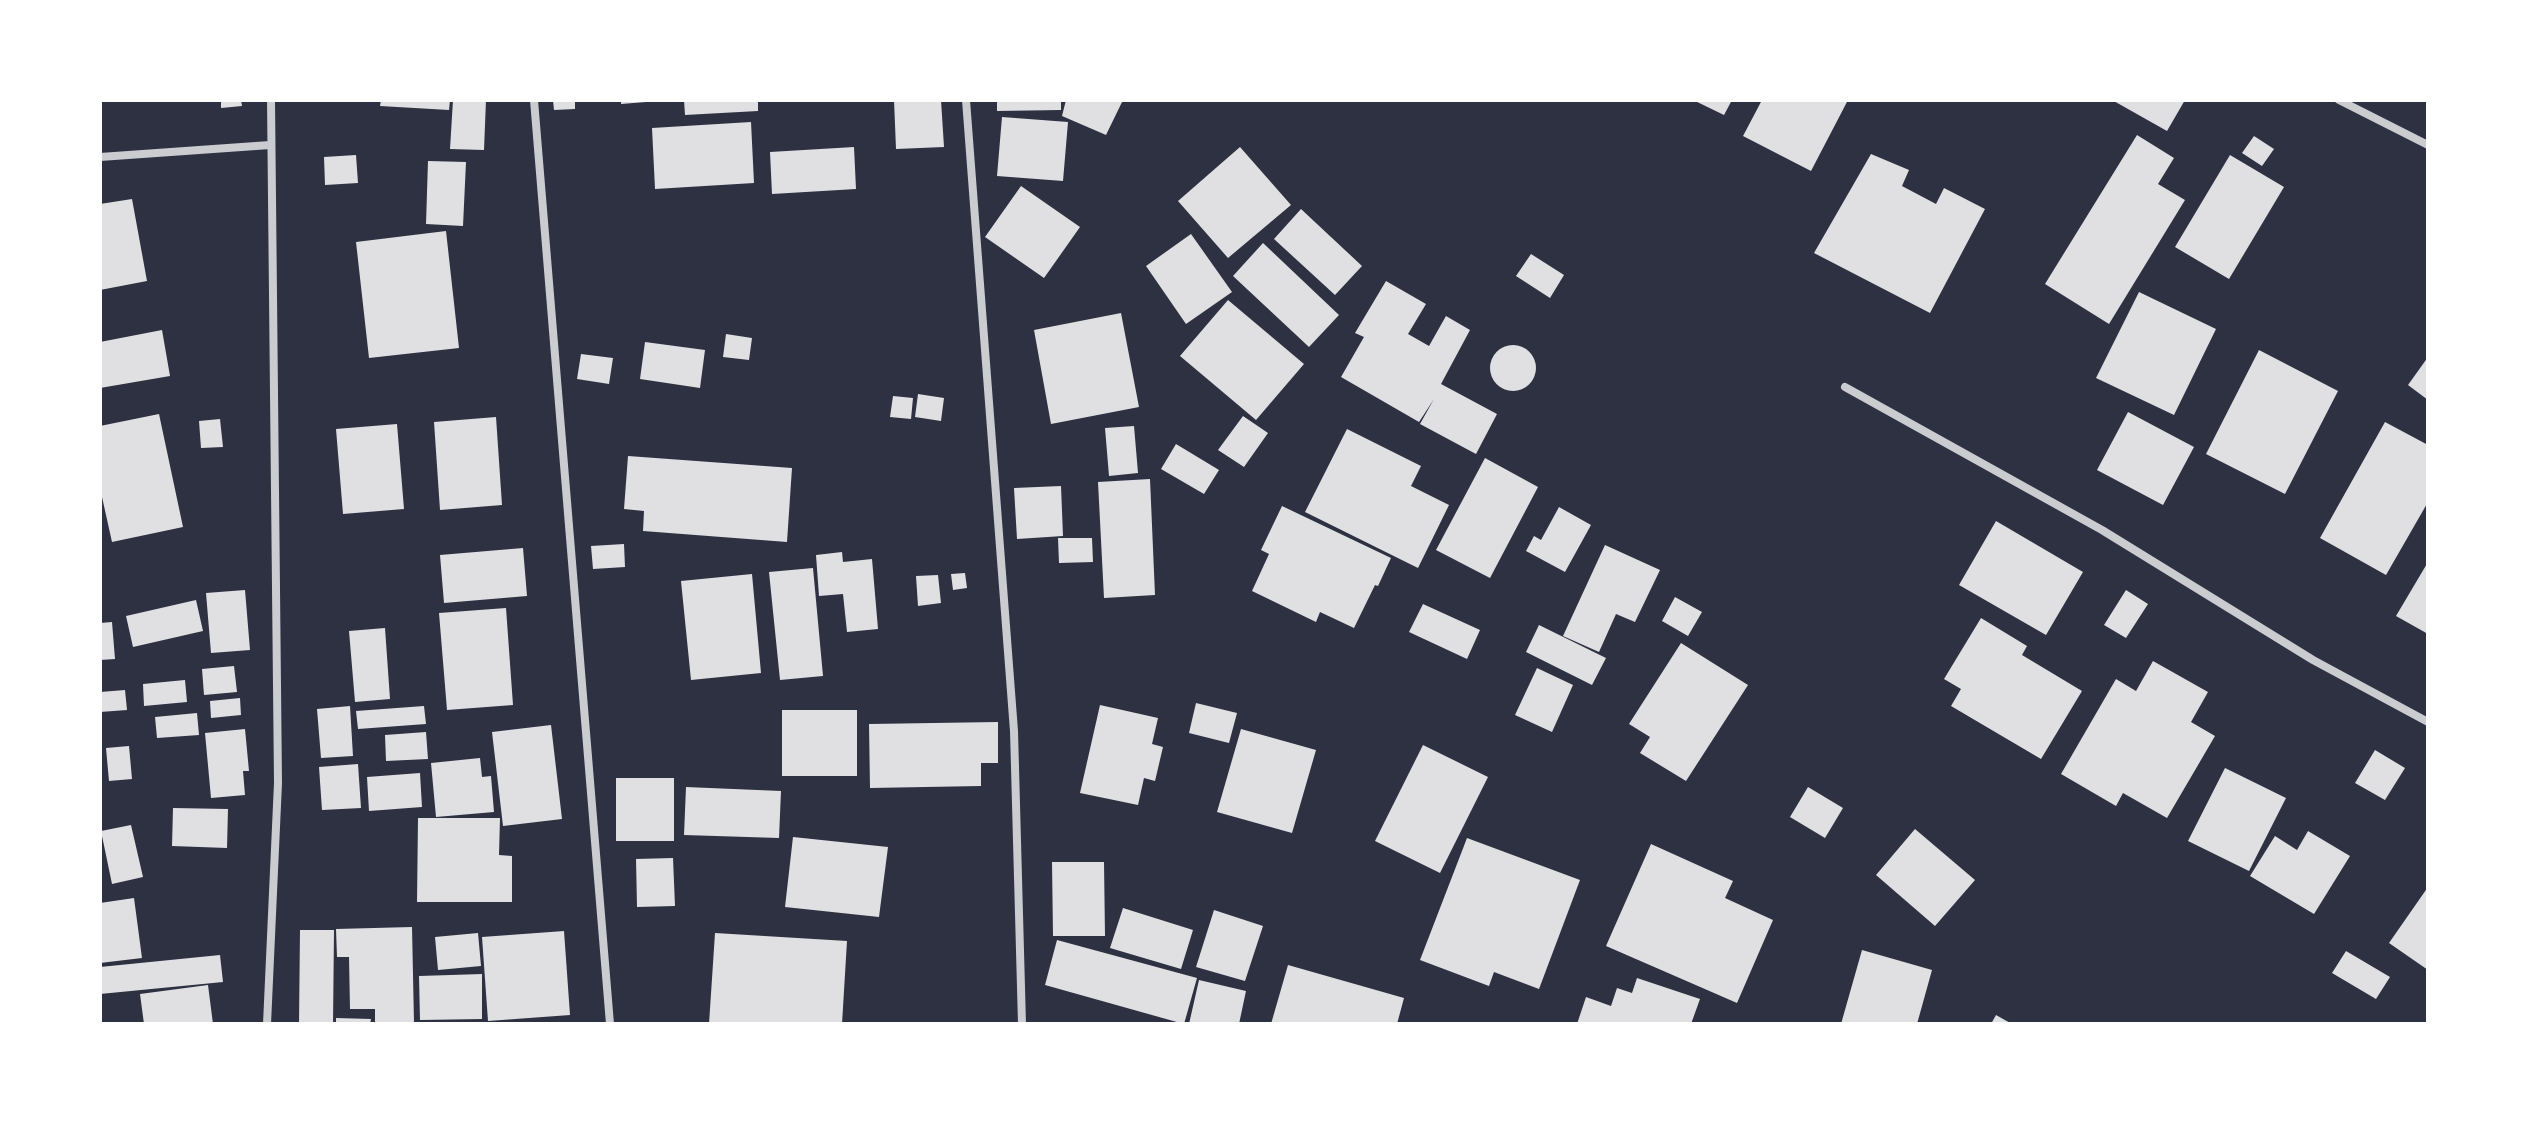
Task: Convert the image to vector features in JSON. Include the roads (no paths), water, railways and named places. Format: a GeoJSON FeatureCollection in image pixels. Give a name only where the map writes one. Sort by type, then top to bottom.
{"type":"FeatureCollection","features":[{"type":"Feature","properties":{"kind":"street"},"geometry":{"type":"LineString","coordinates":[[267,1024],[278,783],[271,100]]}},
{"type":"Feature","properties":{"kind":"street"},"geometry":{"type":"LineString","coordinates":[[534,100],[610,1024]]}},
{"type":"Feature","properties":{"kind":"street"},"geometry":{"type":"LineString","coordinates":[[966,100],[1014,731],[1022,1024]]}},
{"type":"Feature","properties":{"kind":"street"},"geometry":{"type":"LineString","coordinates":[[2339,100],[2428,145]]}},
{"type":"Feature","properties":{"kind":"street"},"geometry":{"type":"LineString","coordinates":[[100,157],[270,145]]}},
{"type":"Feature","properties":{"kind":"street"},"geometry":{"type":"LineString","coordinates":[[1845,387],[2102,530],[2313,660],[2428,722]]}}]}
